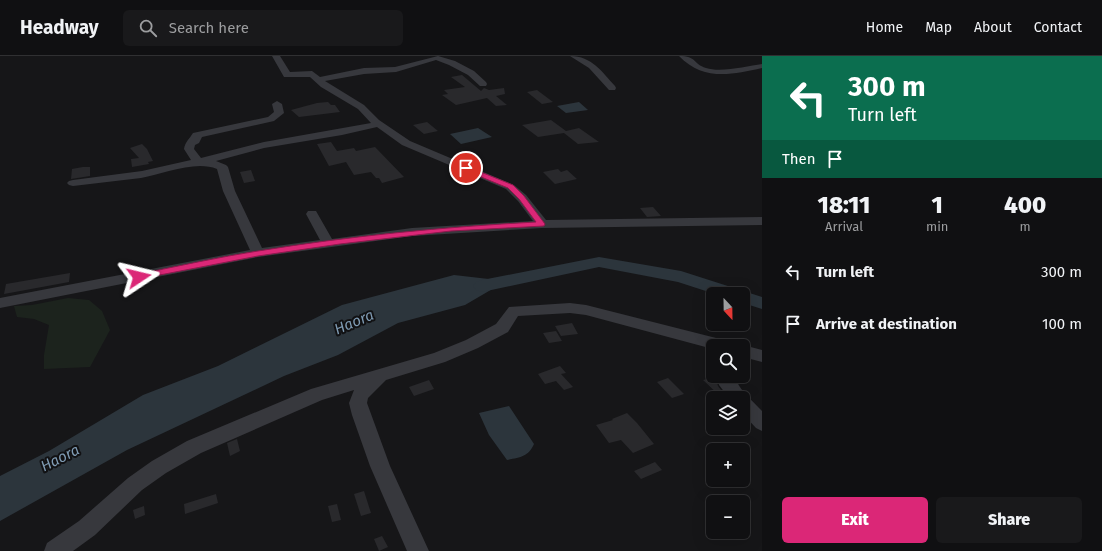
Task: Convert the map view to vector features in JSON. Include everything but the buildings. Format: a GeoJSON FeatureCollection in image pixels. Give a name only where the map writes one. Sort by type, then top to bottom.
{"type":"FeatureCollection","features":[{"type":"Feature","properties":{"kind":"street"},"geometry":{"type":"LineString","coordinates":[[276,56],[287,74],[311,73],[324,85],[361,108],[378,124],[410,145],[510,187],[522,198],[542,224]]}},
{"type":"Feature","properties":{"kind":"street"},"geometry":{"type":"LineString","coordinates":[[574,56],[592,66],[612,88]]}},
{"type":"Feature","properties":{"kind":"street"},"geometry":{"type":"LineString","coordinates":[[684,56],[689,58],[692,64],[711,71],[762,65]]}},
{"type":"Feature","properties":{"kind":"street"},"geometry":{"type":"LineString","coordinates":[[318,80],[364,71],[396,69],[436,58],[452,63],[471,73],[483,84]]}},
{"type":"Feature","properties":{"kind":"street"},"geometry":{"type":"LineString","coordinates":[[752,58],[762,65]]}},
{"type":"Feature","properties":{"kind":"street"},"geometry":{"type":"LineString","coordinates":[[198,162],[189,149],[190,144],[195,141],[197,135],[209,130],[271,119],[279,113],[276,104]]}},
{"type":"Feature","properties":{"kind":"street"},"geometry":{"type":"LineString","coordinates":[[73,183],[142,174],[198,162],[264,145],[342,132],[378,124]]}},
{"type":"Feature","properties":{"kind":"street"},"geometry":{"type":"LineString","coordinates":[[198,162],[212,163],[222,167],[229,191],[258,253]]}},
{"type":"Feature","properties":{"kind":"street"},"geometry":{"type":"LineString","coordinates":[[312,214],[328,243]]}},
{"type":"Feature","properties":{"kind":"street"},"geometry":{"type":"LineString","coordinates":[[0,303],[258,253],[412,232],[542,224],[762,220]]}},
{"type":"Feature","properties":{"kind":"street"},"geometry":{"type":"LineString","coordinates":[[55,551],[87,528],[135,484],[178,455],[304,399],[439,358],[472,344],[502,328],[512,313],[517,311],[570,308],[586,310],[706,342]]}},
{"type":"Feature","properties":{"kind":"street"},"geometry":{"type":"LineString","coordinates":[[750,353],[762,356]]}},
{"type":"Feature","properties":{"kind":"street"},"geometry":{"type":"LineString","coordinates":[[382,376],[360,395],[358,406],[380,466],[418,551]]}},
{"type":"Feature","properties":{"kind":"street"},"geometry":{"type":"LineString","coordinates":[[750,410],[762,423]]}},
{"type":"Feature","properties":{"kind":"shaded area"},"geometry":{"type":"Polygon","coordinates":[[[68,298],[89,300],[102,311],[110,330],[90,367],[44,369],[44,355],[49,325],[34,319],[17,317],[14,306],[32,305],[68,298]]]}},
{"type":"Feature","properties":{"kind":"water"},"geometry":{"type":"Polygon","coordinates":[[[579,102],[588,110],[566,113],[557,106],[579,102]]]}},
{"type":"Feature","properties":{"kind":"water"},"geometry":{"type":"Polygon","coordinates":[[[478,128],[492,137],[461,144],[450,134],[478,128]]]}},
{"type":"Feature","properties":{"kind":"water"},"geometry":{"type":"Polygon","coordinates":[[[454,275],[506,281],[465,305],[398,323],[338,355],[284,376],[127,450],[0,521],[0,476],[49,451],[143,395],[218,366],[342,305],[454,275]]]}},
{"type":"Feature","properties":{"kind":"water"},"geometry":{"type":"Polygon","coordinates":[[[509,406],[534,444],[527,454],[507,460],[489,435],[479,413],[509,406]]]}},
{"type":"Feature","properties":{"kind":"waterway","name":"Haora"},"geometry":{"type":"LineString","coordinates":[[482,286],[599,262],[681,277],[712,287]]}},
{"type":"Feature","properties":{"kind":"waterway","name":"Haora"},"geometry":{"type":"LineString","coordinates":[[750,299],[762,303]]}},
{"type":"Feature","properties":{"kind":"route"},"geometry":{"type":"LineString","coordinates":[[139,277],[230,258],[340,241],[412,232],[542,224],[516,191],[503,183],[466,168]]}}]}
